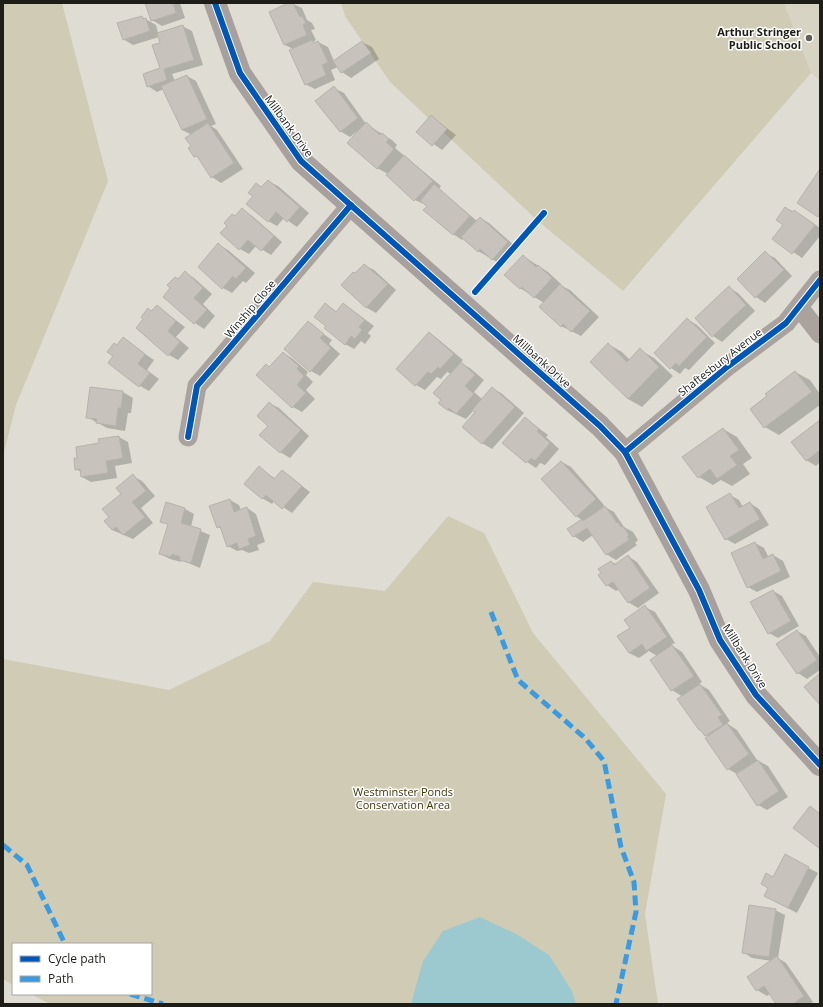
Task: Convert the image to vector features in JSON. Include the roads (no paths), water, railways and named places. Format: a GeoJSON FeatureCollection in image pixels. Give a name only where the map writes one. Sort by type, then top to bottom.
{"type":"FeatureCollection","features":[{"type":"Feature","properties":{"kind":"street","name":"Millbank Drive"},"geometry":{"type":"LineString","coordinates":[[215,3],[240,73],[301,161],[600,426],[625,452],[699,590],[720,640],[756,695],[820,765]]}},
{"type":"Feature","properties":{"kind":"street","name":"Winship Close"},"geometry":{"type":"LineString","coordinates":[[188,437],[197,386],[351,205]]}},
{"type":"Feature","properties":{"kind":"street","name":"Shaftesbury Avenue"},"geometry":{"type":"LineString","coordinates":[[625,452],[728,367],[786,323],[820,280]]}},
{"type":"Feature","properties":{"kind":"street"},"geometry":{"type":"LineString","coordinates":[[799,307],[820,334]]}},
{"type":"Feature","properties":{"kind":"water"},"geometry":{"type":"Polygon","coordinates":[[[480,917],[516,934],[549,955],[572,991],[576,1004],[411,1004],[423,961],[443,931],[480,917]]]}},
{"type":"Feature","properties":{"kind":"place","name":"Arthur Stringer Public School"},"geometry":{"type":"Point","coordinates":[809,38]}},
{"type":"Feature","properties":{"kind":"park label","name":"Westminster Ponds Conservation Area"},"geometry":{"type":"Point","coordinates":[403,798]}}]}
